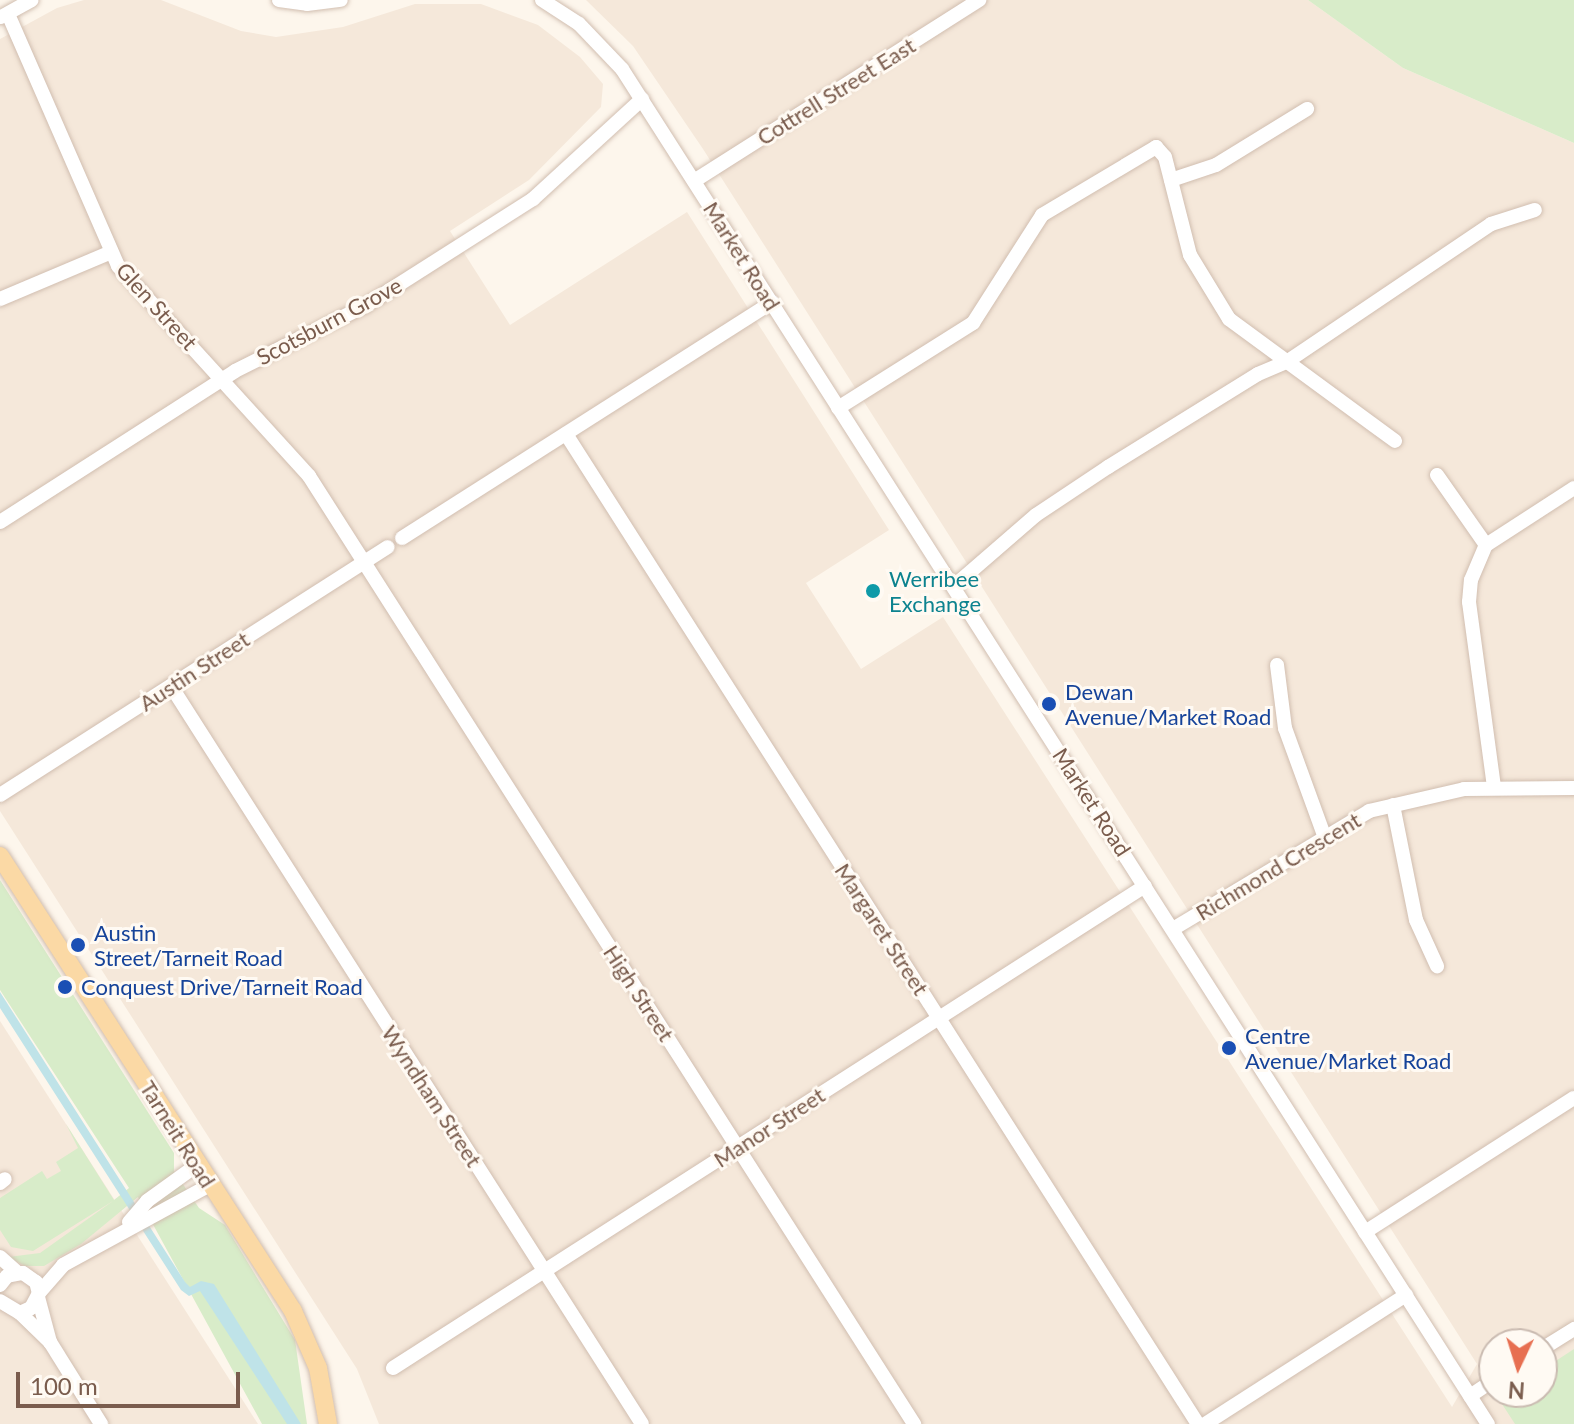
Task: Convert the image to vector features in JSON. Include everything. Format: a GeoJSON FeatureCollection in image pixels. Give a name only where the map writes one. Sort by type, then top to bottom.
{"type":"FeatureCollection","features":[{"type":"Feature","properties":{"kind":"main road","name":"Tarneit Road"},"geometry":{"type":"LineString","coordinates":[[0,856],[302,1329],[318,1368],[328,1424]]}},
{"type":"Feature","properties":{"kind":"street"},"geometry":{"type":"LineString","coordinates":[[4,15],[32,0]]}},
{"type":"Feature","properties":{"kind":"street"},"geometry":{"type":"LineString","coordinates":[[279,0],[307,4],[341,0]]}},
{"type":"Feature","properties":{"kind":"street","name":"Market Road"},"geometry":{"type":"LineString","coordinates":[[542,0],[595,38],[642,99],[1488,1424]]}},
{"type":"Feature","properties":{"kind":"street","name":"Cottrell Street East"},"geometry":{"type":"LineString","coordinates":[[694,181],[979,0]]}},
{"type":"Feature","properties":{"kind":"street","name":"Glen Street"},"geometry":{"type":"LineString","coordinates":[[4,15],[111,252],[302,465],[364,563]]}},
{"type":"Feature","properties":{"kind":"street","name":"Scotsburn Grove"},"geometry":{"type":"LineString","coordinates":[[0,522],[222,379],[384,295],[533,199],[642,99]]}},
{"type":"Feature","properties":{"kind":"street"},"geometry":{"type":"LineString","coordinates":[[1171,180],[1216,165],[1307,109]]}},
{"type":"Feature","properties":{"kind":"street"},"geometry":{"type":"LineString","coordinates":[[838,408],[979,318],[1033,225],[1050,207],[1144,149],[1158,147],[1171,180],[1190,255],[1234,325],[1395,441]]}},
{"type":"Feature","properties":{"kind":"street"},"geometry":{"type":"LineString","coordinates":[[954,586],[1036,515],[1258,374],[1288,361],[1491,224],[1535,210]]}},
{"type":"Feature","properties":{"kind":"street"},"geometry":{"type":"LineString","coordinates":[[0,299],[111,252]]}},
{"type":"Feature","properties":{"kind":"street"},"geometry":{"type":"LineString","coordinates":[[402,538],[772,302]]}},
{"type":"Feature","properties":{"kind":"street","name":"Margaret Street"},"geometry":{"type":"LineString","coordinates":[[566,434],[1198,1424]]}},
{"type":"Feature","properties":{"kind":"street"},"geometry":{"type":"LineString","coordinates":[[1437,475],[1486,545]]}},
{"type":"Feature","properties":{"kind":"street"},"geometry":{"type":"LineString","coordinates":[[1494,787],[1469,602],[1471,580],[1486,545],[1574,488]]}},
{"type":"Feature","properties":{"kind":"street","name":"Austin Street"},"geometry":{"type":"LineString","coordinates":[[0,795],[388,547]]}},
{"type":"Feature","properties":{"kind":"street","name":"High Street"},"geometry":{"type":"LineString","coordinates":[[364,563],[914,1424]]}},
{"type":"Feature","properties":{"kind":"street"},"geometry":{"type":"LineString","coordinates":[[1277,665],[1285,728],[1324,835]]}},
{"type":"Feature","properties":{"kind":"street","name":"Wyndham Street"},"geometry":{"type":"LineString","coordinates":[[171,686],[642,1424]]}},
{"type":"Feature","properties":{"kind":"street","name":"Richmond Crescent"},"geometry":{"type":"LineString","coordinates":[[1173,929],[1324,835],[1393,805],[1441,792],[1494,787],[1574,788]]}},
{"type":"Feature","properties":{"kind":"street"},"geometry":{"type":"LineString","coordinates":[[1393,805],[1416,920],[1437,966]]}},
{"type":"Feature","properties":{"kind":"street","name":"Manor Street"},"geometry":{"type":"LineString","coordinates":[[393,1368],[1145,886]]}},
{"type":"Feature","properties":{"kind":"street"},"geometry":{"type":"LineString","coordinates":[[1365,1232],[1574,1098]]}},
{"type":"Feature","properties":{"kind":"street"},"geometry":{"type":"LineString","coordinates":[[123,1228],[147,1201],[197,1165]]}},
{"type":"Feature","properties":{"kind":"street"},"geometry":{"type":"LineString","coordinates":[[11,1314],[38,1295],[63,1265],[123,1228],[210,1185]]}},
{"type":"Feature","properties":{"kind":"street"},"geometry":{"type":"LineString","coordinates":[[0,1257],[22,1273],[38,1295],[50,1342],[101,1424]]}},
{"type":"Feature","properties":{"kind":"street"},"geometry":{"type":"LineString","coordinates":[[0,1285],[22,1273],[63,1265]]}},
{"type":"Feature","properties":{"kind":"street"},"geometry":{"type":"LineString","coordinates":[[1205,1424],[1406,1295]]}},
{"type":"Feature","properties":{"kind":"street"},"geometry":{"type":"LineString","coordinates":[[0,1301],[11,1314],[50,1342]]}},
{"type":"Feature","properties":{"kind":"street"},"geometry":{"type":"LineString","coordinates":[[1470,1396],[1478,1391]]}},
{"type":"Feature","properties":{"kind":"shaded area"},"geometry":{"type":"Polygon","coordinates":[[[84,0],[161,0],[241,31],[276,37],[343,27],[415,4],[481,4],[538,25],[580,57],[603,84],[601,107],[529,180],[450,231],[510,325],[687,212],[889,530],[806,583],[861,669],[943,617],[1452,1407],[1477,1364],[703,149],[633,46],[586,0],[1308,0],[1403,68],[1574,143],[1574,1424],[379,1424],[357,1369],[0,811],[0,39],[57,8],[84,0]]]}},
{"type":"Feature","properties":{"kind":"shaded area"},"geometry":{"type":"Polygon","coordinates":[[[0,1021],[114,1199],[258,1424],[0,1424],[0,1021]]]}},
{"type":"Feature","properties":{"kind":"green space"},"geometry":{"type":"Polygon","coordinates":[[[1308,0],[1574,0],[1574,143],[1403,68],[1308,0]]]}},
{"type":"Feature","properties":{"kind":"green space"},"geometry":{"type":"Polygon","coordinates":[[[0,880],[174,1153],[174,1171],[199,1208],[225,1225],[295,1340],[307,1424],[262,1424],[138,1197],[81,1244],[44,1266],[25,1266],[8,1257],[40,1253],[113,1201],[33,1251],[11,1247],[0,1230],[0,1198],[42,1171],[47,1179],[61,1171],[56,1162],[78,1148],[66,1124],[114,1200],[129,1188],[0,990],[0,880]]]}},
{"type":"Feature","properties":{"kind":"green space"},"geometry":{"type":"Polygon","coordinates":[[[1574,1349],[1574,1424],[1515,1424],[1505,1408],[1558,1408],[1558,1360],[1574,1349]]]}},
{"type":"Feature","properties":{"kind":"water"},"geometry":{"type":"Polygon","coordinates":[[[0,992],[185,1282],[190,1287],[201,1281],[214,1284],[301,1424],[287,1424],[200,1291],[189,1296],[181,1290],[0,1008],[0,992]]]}},
{"type":"Feature","properties":{"kind":"place","name":"Werribee Exchange"},"geometry":{"type":"Point","coordinates":[873,591]}},
{"type":"Feature","properties":{"kind":"place","name":"Dewan Avenue/Market Road"},"geometry":{"type":"Point","coordinates":[1049,704]}},
{"type":"Feature","properties":{"kind":"place","name":"Austin Street/Tarneit Road"},"geometry":{"type":"Point","coordinates":[78,945]}},
{"type":"Feature","properties":{"kind":"place","name":"Conquest Drive/Tarneit Road"},"geometry":{"type":"Point","coordinates":[65,987]}},
{"type":"Feature","properties":{"kind":"place","name":"Centre Avenue/Market Road"},"geometry":{"type":"Point","coordinates":[1229,1048]}}]}
